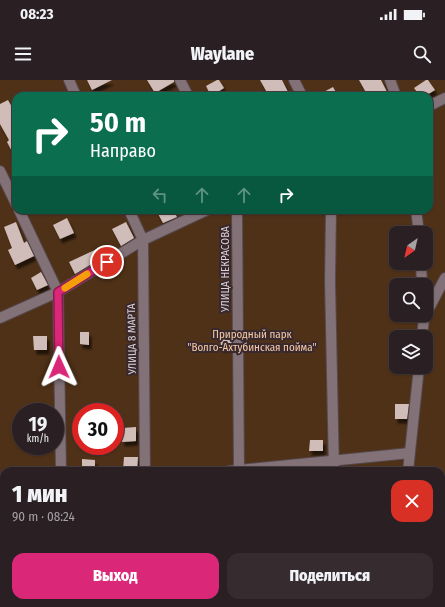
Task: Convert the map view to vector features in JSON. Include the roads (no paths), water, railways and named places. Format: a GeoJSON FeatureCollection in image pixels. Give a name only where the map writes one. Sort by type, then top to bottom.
{"type":"FeatureCollection","features":[{"type":"Feature","properties":{"kind":"street"},"geometry":{"type":"LineString","coordinates":[[69,80],[74,92]]}},
{"type":"Feature","properties":{"kind":"street"},"geometry":{"type":"LineString","coordinates":[[180,80],[186,92]]}},
{"type":"Feature","properties":{"kind":"street"},"geometry":{"type":"LineString","coordinates":[[294,80],[300,92]]}},
{"type":"Feature","properties":{"kind":"street"},"geometry":{"type":"LineString","coordinates":[[390,80],[394,92]]}},
{"type":"Feature","properties":{"kind":"street"},"geometry":{"type":"LineString","coordinates":[[433,104],[445,98]]}},
{"type":"Feature","properties":{"kind":"street"},"geometry":{"type":"LineString","coordinates":[[0,171],[12,196]]}},
{"type":"Feature","properties":{"kind":"street"},"geometry":{"type":"LineString","coordinates":[[21,214],[58,292],[61,467]]}},
{"type":"Feature","properties":{"kind":"street","name":"УЛИЦА 8 МАРТА"},"geometry":{"type":"LineString","coordinates":[[131,214],[143,240],[145,467]]}},
{"type":"Feature","properties":{"kind":"street"},"geometry":{"type":"LineString","coordinates":[[0,318],[58,292],[143,240],[198,214]]}},
{"type":"Feature","properties":{"kind":"street","name":"УЛИЦА НЕКРАСОВА"},"geometry":{"type":"LineString","coordinates":[[236,467],[237,214]]}},
{"type":"Feature","properties":{"kind":"street"},"geometry":{"type":"LineString","coordinates":[[331,214],[330,281],[334,467]]}},
{"type":"Feature","properties":{"kind":"street"},"geometry":{"type":"LineString","coordinates":[[417,214],[418,226]]}},
{"type":"Feature","properties":{"kind":"street"},"geometry":{"type":"LineString","coordinates":[[433,300],[445,278]]}},
{"type":"Feature","properties":{"kind":"street"},"geometry":{"type":"LineString","coordinates":[[408,467],[418,374]]}},
{"type":"Feature","properties":{"kind":"street"},"geometry":{"type":"LineString","coordinates":[[272,467],[410,453]]}},
{"type":"Feature","properties":{"kind":"park label","name":"Природный парк \"Волго-Ахтубинская пойма\""},"geometry":{"type":"Point","coordinates":[252,340]}}]}
